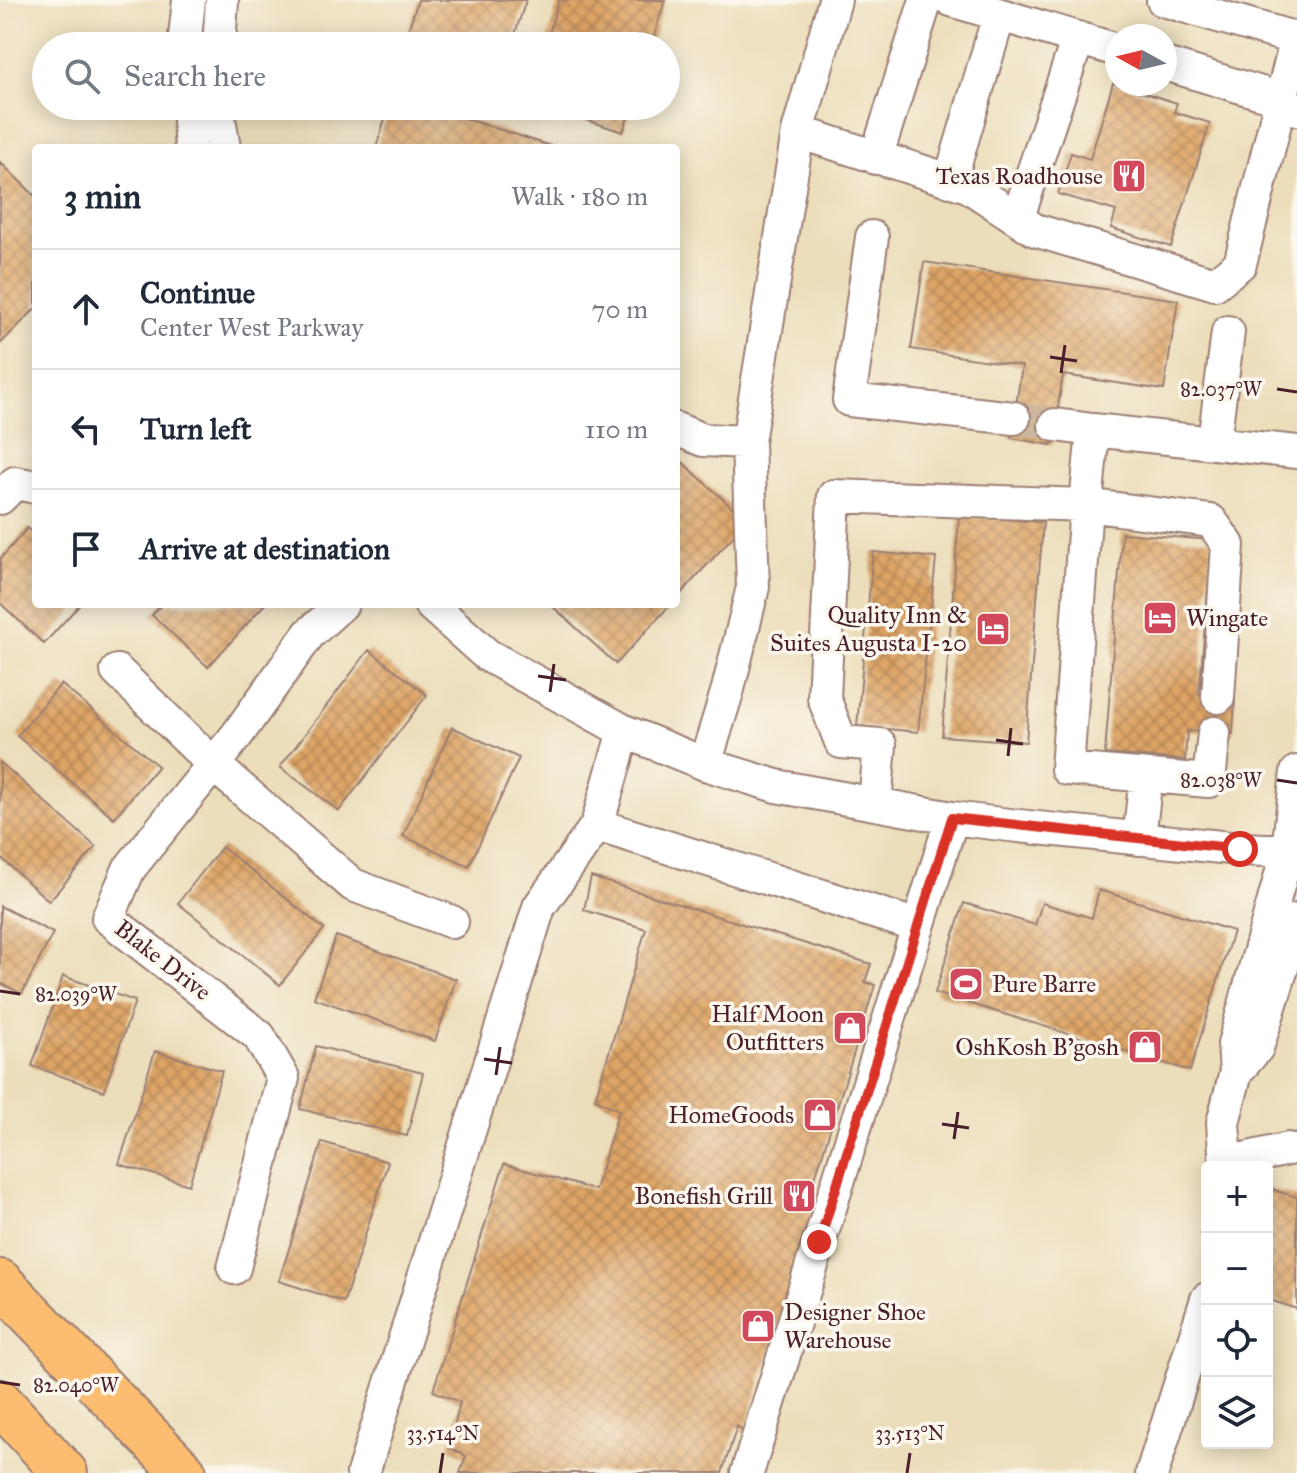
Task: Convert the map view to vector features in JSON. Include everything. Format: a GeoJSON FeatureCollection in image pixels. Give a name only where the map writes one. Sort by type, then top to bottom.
{"type":"FeatureCollection","features":[{"type":"Feature","properties":{"kind":"highway"},"geometry":{"type":"LineString","coordinates":[[0,1282],[184,1473]]}},
{"type":"Feature","properties":{"kind":"highway"},"geometry":{"type":"LineString","coordinates":[[0,1402],[65,1473]]}},
{"type":"Feature","properties":{"kind":"street"},"geometry":{"type":"LineString","coordinates":[[186,32],[189,0]]}},
{"type":"Feature","properties":{"kind":"street"},"geometry":{"type":"LineString","coordinates":[[220,32],[222,0]]}},
{"type":"Feature","properties":{"kind":"street"},"geometry":{"type":"LineString","coordinates":[[705,764],[728,689],[753,587],[748,442],[798,132],[835,0]]}},
{"type":"Feature","properties":{"kind":"street"},"geometry":{"type":"LineString","coordinates":[[876,158],[926,0]]}},
{"type":"Feature","properties":{"kind":"street"},"geometry":{"type":"LineString","coordinates":[[951,0],[1105,46]]}},
{"type":"Feature","properties":{"kind":"street"},"geometry":{"type":"LineString","coordinates":[[798,132],[968,186],[1035,230],[1215,284],[1240,264],[1289,104],[1297,39],[1163,0]]}},
{"type":"Feature","properties":{"kind":"street"},"geometry":{"type":"LineString","coordinates":[[950,181],[999,15]]}},
{"type":"Feature","properties":{"kind":"street"},"geometry":{"type":"LineString","coordinates":[[1018,217],[1078,38]]}},
{"type":"Feature","properties":{"kind":"street"},"geometry":{"type":"LineString","coordinates":[[1177,68],[1289,104]]}},
{"type":"Feature","properties":{"kind":"street"},"geometry":{"type":"LineString","coordinates":[[189,120],[191,144]]}},
{"type":"Feature","properties":{"kind":"street"},"geometry":{"type":"LineString","coordinates":[[219,120],[223,144]]}},
{"type":"Feature","properties":{"kind":"street"},"geometry":{"type":"LineString","coordinates":[[872,237],[849,400],[1014,418]]}},
{"type":"Feature","properties":{"kind":"street"},"geometry":{"type":"LineString","coordinates":[[1214,442],[1228,332]]}},
{"type":"Feature","properties":{"kind":"street"},"geometry":{"type":"LineString","coordinates":[[1055,425],[1297,452]]}},
{"type":"Feature","properties":{"kind":"street"},"geometry":{"type":"LineString","coordinates":[[1093,430],[1067,769],[1209,781],[1214,733]]}},
{"type":"Feature","properties":{"kind":"street"},"geometry":{"type":"LineString","coordinates":[[680,431],[703,440],[748,442]]}},
{"type":"Feature","properties":{"kind":"street"},"geometry":{"type":"LineString","coordinates":[[0,498],[15,483],[32,486]]}},
{"type":"Feature","properties":{"kind":"street"},"geometry":{"type":"LineString","coordinates":[[875,804],[880,745],[841,742],[824,698],[834,496],[1086,505],[1211,521],[1228,545],[1218,697]]}},
{"type":"Feature","properties":{"kind":"street","name":"Blake Drive"},"geometry":{"type":"LineString","coordinates":[[234,1268],[283,1078],[259,1036],[108,918],[129,869],[214,765],[309,634],[338,608]]}},
{"type":"Feature","properties":{"kind":"street"},"geometry":{"type":"LineString","coordinates":[[434,608],[487,655],[624,731],[705,764],[776,786],[952,818],[1240,849],[1292,850]]}},
{"type":"Feature","properties":{"kind":"street"},"geometry":{"type":"LineString","coordinates":[[117,671],[214,765],[353,885],[452,922]]}},
{"type":"Feature","properties":{"kind":"street"},"geometry":{"type":"LineString","coordinates":[[363,1473],[539,907],[597,825],[624,731]]}},
{"type":"Feature","properties":{"kind":"street"},"geometry":{"type":"LineString","coordinates":[[1226,1161],[1223,1123],[1236,1072],[1234,1044],[1292,850],[1297,772]]}},
{"type":"Feature","properties":{"kind":"street"},"geometry":{"type":"LineString","coordinates":[[1139,839],[1146,776]]}},
{"type":"Feature","properties":{"kind":"street"},"geometry":{"type":"LineString","coordinates":[[747,1473],[952,818]]}},
{"type":"Feature","properties":{"kind":"street"},"geometry":{"type":"LineString","coordinates":[[597,825],[918,926]]}},
{"type":"Feature","properties":{"kind":"street"},"geometry":{"type":"LineString","coordinates":[[1236,1072],[1257,1048],[1297,920]]}},
{"type":"Feature","properties":{"kind":"street"},"geometry":{"type":"LineString","coordinates":[[1242,1161],[1288,1149]]}},
{"type":"Feature","properties":{"kind":"street"},"geometry":{"type":"LineString","coordinates":[[1157,1472],[1205,1305]]}},
{"type":"Feature","properties":{"kind":"building"},"geometry":{"type":"Polygon","coordinates":[[[418,0],[526,0],[516,32],[408,32],[418,0]]]}},
{"type":"Feature","properties":{"kind":"building"},"geometry":{"type":"Polygon","coordinates":[[[559,0],[665,0],[655,32],[549,32],[559,0]]]}},
{"type":"Feature","properties":{"kind":"building","name":"Texas Roadhouse"},"geometry":{"type":"Polygon","coordinates":[[[1109,96],[1155,96],[1177,103],[1174,112],[1210,123],[1171,247],[1111,228],[1116,211],[1058,194],[1071,153],[1090,159],[1109,96]]]}},
{"type":"Feature","properties":{"kind":"building"},"geometry":{"type":"Polygon","coordinates":[[[385,120],[470,120],[545,144],[377,144],[385,120]]]}},
{"type":"Feature","properties":{"kind":"building"},"geometry":{"type":"Polygon","coordinates":[[[586,120],[627,120],[623,132],[586,120]]]}},
{"type":"Feature","properties":{"kind":"building"},"geometry":{"type":"Polygon","coordinates":[[[0,162],[32,193],[32,312],[0,344],[0,162]]]}},
{"type":"Feature","properties":{"kind":"building"},"geometry":{"type":"Polygon","coordinates":[[[924,262],[1178,300],[1164,390],[1063,375],[1052,445],[1011,438],[1022,366],[911,349],[924,262]]]}},
{"type":"Feature","properties":{"kind":"building"},"geometry":{"type":"Polygon","coordinates":[[[680,460],[747,521],[680,595],[680,460]]]}},
{"type":"Feature","properties":{"kind":"building","name":"Quality Inn & Suites Augusta I-20"},"geometry":{"type":"Polygon","coordinates":[[[959,516],[1043,522],[1026,742],[942,736],[959,516]]]}},
{"type":"Feature","properties":{"kind":"building"},"geometry":{"type":"Polygon","coordinates":[[[27,528],[32,532],[32,608],[76,608],[44,644],[0,603],[0,559],[27,528]]]}},
{"type":"Feature","properties":{"kind":"building","name":"Wingate"},"geometry":{"type":"Polygon","coordinates":[[[1122,533],[1212,540],[1199,695],[1235,699],[1233,734],[1187,731],[1185,760],[1105,754],[1122,533]]]}},
{"type":"Feature","properties":{"kind":"building"},"geometry":{"type":"Polygon","coordinates":[[[873,552],[936,558],[918,732],[857,726],[873,552]]]}},
{"type":"Feature","properties":{"kind":"building"},"geometry":{"type":"Polygon","coordinates":[[[158,608],[261,608],[208,667],[152,615],[158,608]]]}},
{"type":"Feature","properties":{"kind":"building"},"geometry":{"type":"Polygon","coordinates":[[[554,608],[667,608],[616,664],[554,608]]]}},
{"type":"Feature","properties":{"kind":"building"},"geometry":{"type":"Polygon","coordinates":[[[369,650],[427,695],[339,811],[280,767],[369,650]]]}},
{"type":"Feature","properties":{"kind":"building"},"geometry":{"type":"Polygon","coordinates":[[[61,684],[158,766],[114,818],[17,736],[61,684]]]}},
{"type":"Feature","properties":{"kind":"building"},"geometry":{"type":"Polygon","coordinates":[[[452,727],[519,758],[469,866],[403,836],[452,727]]]}},
{"type":"Feature","properties":{"kind":"building"},"geometry":{"type":"Polygon","coordinates":[[[0,762],[96,847],[49,901],[0,857],[0,762]]]}},
{"type":"Feature","properties":{"kind":"building"},"geometry":{"type":"Polygon","coordinates":[[[222,847],[324,929],[280,985],[178,903],[222,847]]]}},
{"type":"Feature","properties":{"kind":"building"},"geometry":{"type":"Polygon","coordinates":[[[591,877],[871,964],[865,982],[875,985],[805,1210],[813,1212],[745,1432],[737,1426],[722,1473],[460,1473],[466,1456],[449,1448],[460,1402],[433,1391],[504,1164],[595,1190],[619,1110],[595,1099],[646,929],[584,910],[591,877]]]}},
{"type":"Feature","properties":{"kind":"building"},"geometry":{"type":"Polygon","coordinates":[[[1099,890],[1233,931],[1190,1071],[935,993],[964,903],[1035,925],[1042,903],[1092,918],[1099,890]]]}},
{"type":"Feature","properties":{"kind":"building"},"geometry":{"type":"Polygon","coordinates":[[[0,906],[53,933],[22,994],[0,983],[0,906]]]}},
{"type":"Feature","properties":{"kind":"building"},"geometry":{"type":"Polygon","coordinates":[[[336,936],[456,979],[435,1041],[314,998],[336,936]]]}},
{"type":"Feature","properties":{"kind":"building"},"geometry":{"type":"Polygon","coordinates":[[[63,976],[135,1001],[104,1091],[32,1066],[63,976]]]}},
{"type":"Feature","properties":{"kind":"building"},"geometry":{"type":"Polygon","coordinates":[[[316,1046],[423,1073],[407,1136],[300,1109],[316,1046]]]}},
{"type":"Feature","properties":{"kind":"building"},"geometry":{"type":"Polygon","coordinates":[[[155,1051],[222,1071],[189,1185],[119,1164],[155,1051]]]}},
{"type":"Feature","properties":{"kind":"building"},"geometry":{"type":"Polygon","coordinates":[[[322,1142],[388,1162],[344,1302],[279,1281],[322,1142]]]}},
{"type":"Feature","properties":{"kind":"building"},"geometry":{"type":"Polygon","coordinates":[[[1273,1190],[1297,1197],[1297,1309],[1273,1301],[1273,1190]]]}},
{"type":"Feature","properties":{"kind":"tunnel"},"geometry":{"type":"LineString","coordinates":[[1014,418],[1055,425]]}},
{"type":"Feature","properties":{"kind":"place","name":"Texas Roadhouse"},"geometry":{"type":"Point","coordinates":[1129,176]}},
{"type":"Feature","properties":{"kind":"place","name":"Wingate"},"geometry":{"type":"Point","coordinates":[1160,618]}},
{"type":"Feature","properties":{"kind":"place","name":"Quality Inn & Suites Augusta I-20"},"geometry":{"type":"Point","coordinates":[993,629]}},
{"type":"Feature","properties":{"kind":"place","name":"Pure Barre"},"geometry":{"type":"Point","coordinates":[966,984]}},
{"type":"Feature","properties":{"kind":"place","name":"Half Moon Outfitters"},"geometry":{"type":"Point","coordinates":[850,1028]}},
{"type":"Feature","properties":{"kind":"place","name":"OshKosh B'gosh"},"geometry":{"type":"Point","coordinates":[1145,1047]}},
{"type":"Feature","properties":{"kind":"place","name":"HomeGoods"},"geometry":{"type":"Point","coordinates":[820,1115]}},
{"type":"Feature","properties":{"kind":"place","name":"Bonefish Grill"},"geometry":{"type":"Point","coordinates":[799,1196]}},
{"type":"Feature","properties":{"kind":"place","name":"Designer Shoe Warehouse"},"geometry":{"type":"Point","coordinates":[758,1326]}},
{"type":"Feature","properties":{"kind":"route"},"geometry":{"type":"LineString","coordinates":[[819,1242],[952,818],[1240,849]]}}]}
